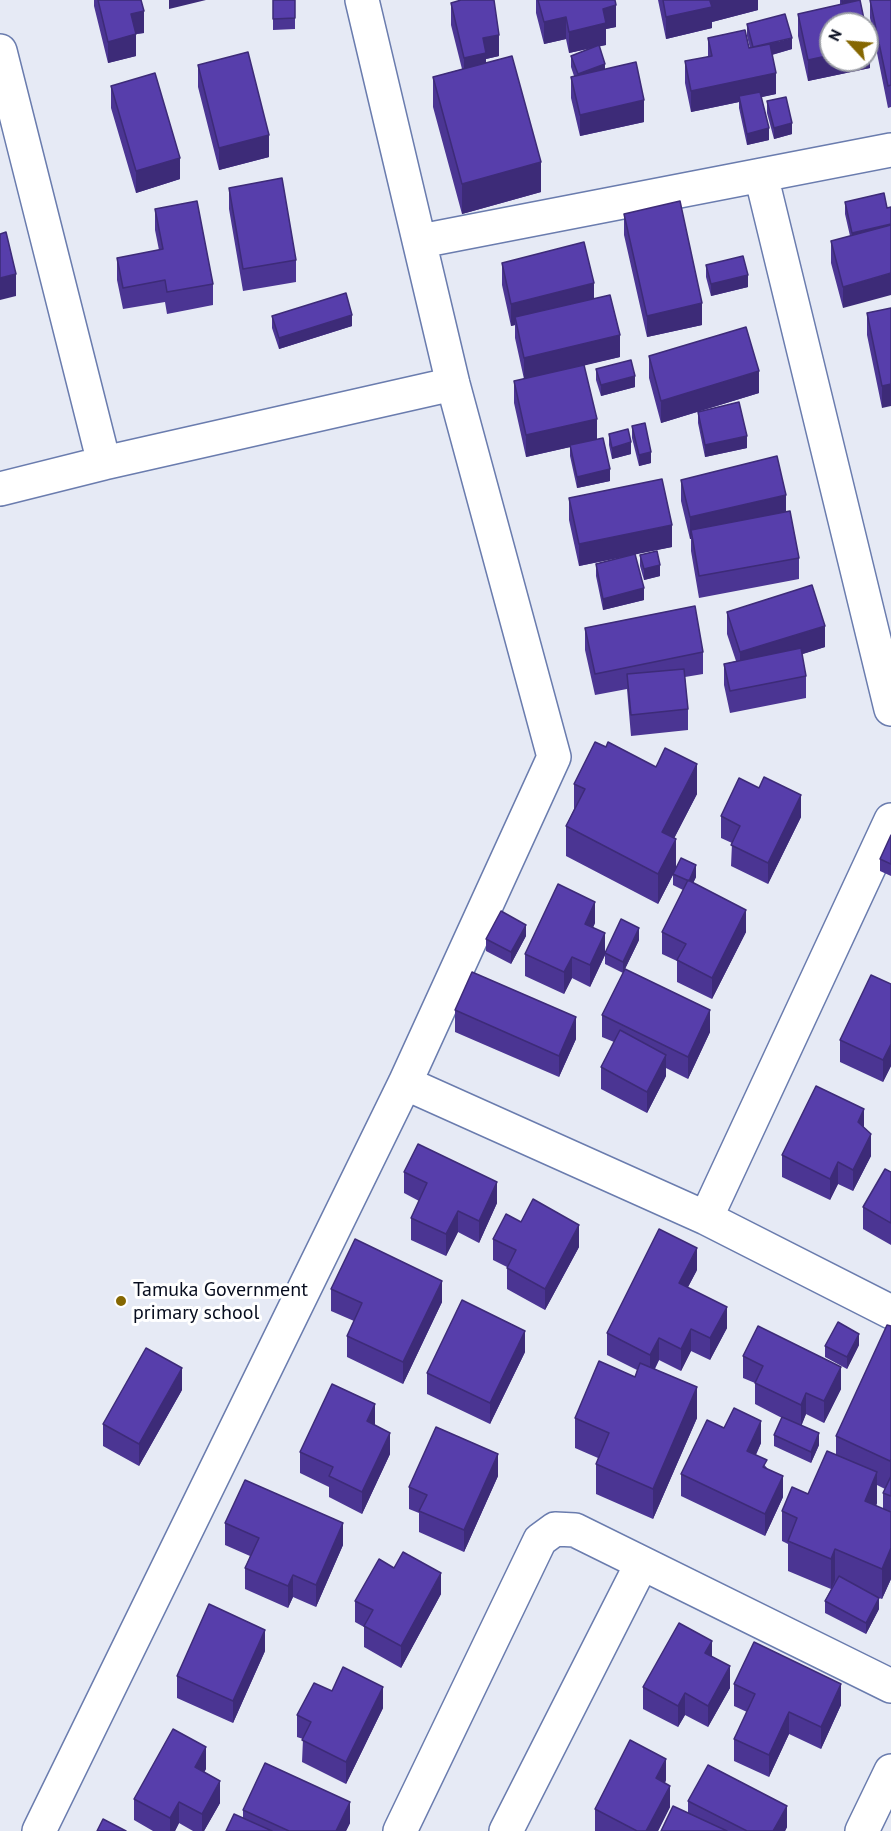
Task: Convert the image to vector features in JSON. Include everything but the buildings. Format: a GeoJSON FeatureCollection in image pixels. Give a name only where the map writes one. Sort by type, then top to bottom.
{"type":"FeatureCollection","features":[{"type":"Feature","properties":{"kind":"street"},"geometry":{"type":"LineString","coordinates":[[39,1831],[405,1083],[554,757],[453,384],[421,241],[362,0]]}},
{"type":"Feature","properties":{"kind":"street"},"geometry":{"type":"LineString","coordinates":[[0,51],[104,463]]}},
{"type":"Feature","properties":{"kind":"street"},"geometry":{"type":"LineString","coordinates":[[421,241],[891,150]]}},
{"type":"Feature","properties":{"kind":"street"},"geometry":{"type":"LineString","coordinates":[[761,175],[891,709]]}},
{"type":"Feature","properties":{"kind":"street"},"geometry":{"type":"LineString","coordinates":[[0,489],[104,463],[453,384]]}},
{"type":"Feature","properties":{"kind":"street"},"geometry":{"type":"LineString","coordinates":[[706,1218],[891,820]]}},
{"type":"Feature","properties":{"kind":"street"},"geometry":{"type":"LineString","coordinates":[[405,1083],[706,1218],[891,1312]]}},
{"type":"Feature","properties":{"kind":"street"},"geometry":{"type":"LineString","coordinates":[[400,1831],[540,1540],[555,1529],[575,1530],[641,1565],[891,1686]]}},
{"type":"Feature","properties":{"kind":"street"},"geometry":{"type":"LineString","coordinates":[[506,1831],[641,1565]]}},
{"type":"Feature","properties":{"kind":"street"},"geometry":{"type":"LineString","coordinates":[[862,1831],[891,1771]]}},
{"type":"Feature","properties":{"kind":"place","name":"Tamuka Government primary school"},"geometry":{"type":"Point","coordinates":[121,1301]}}]}
